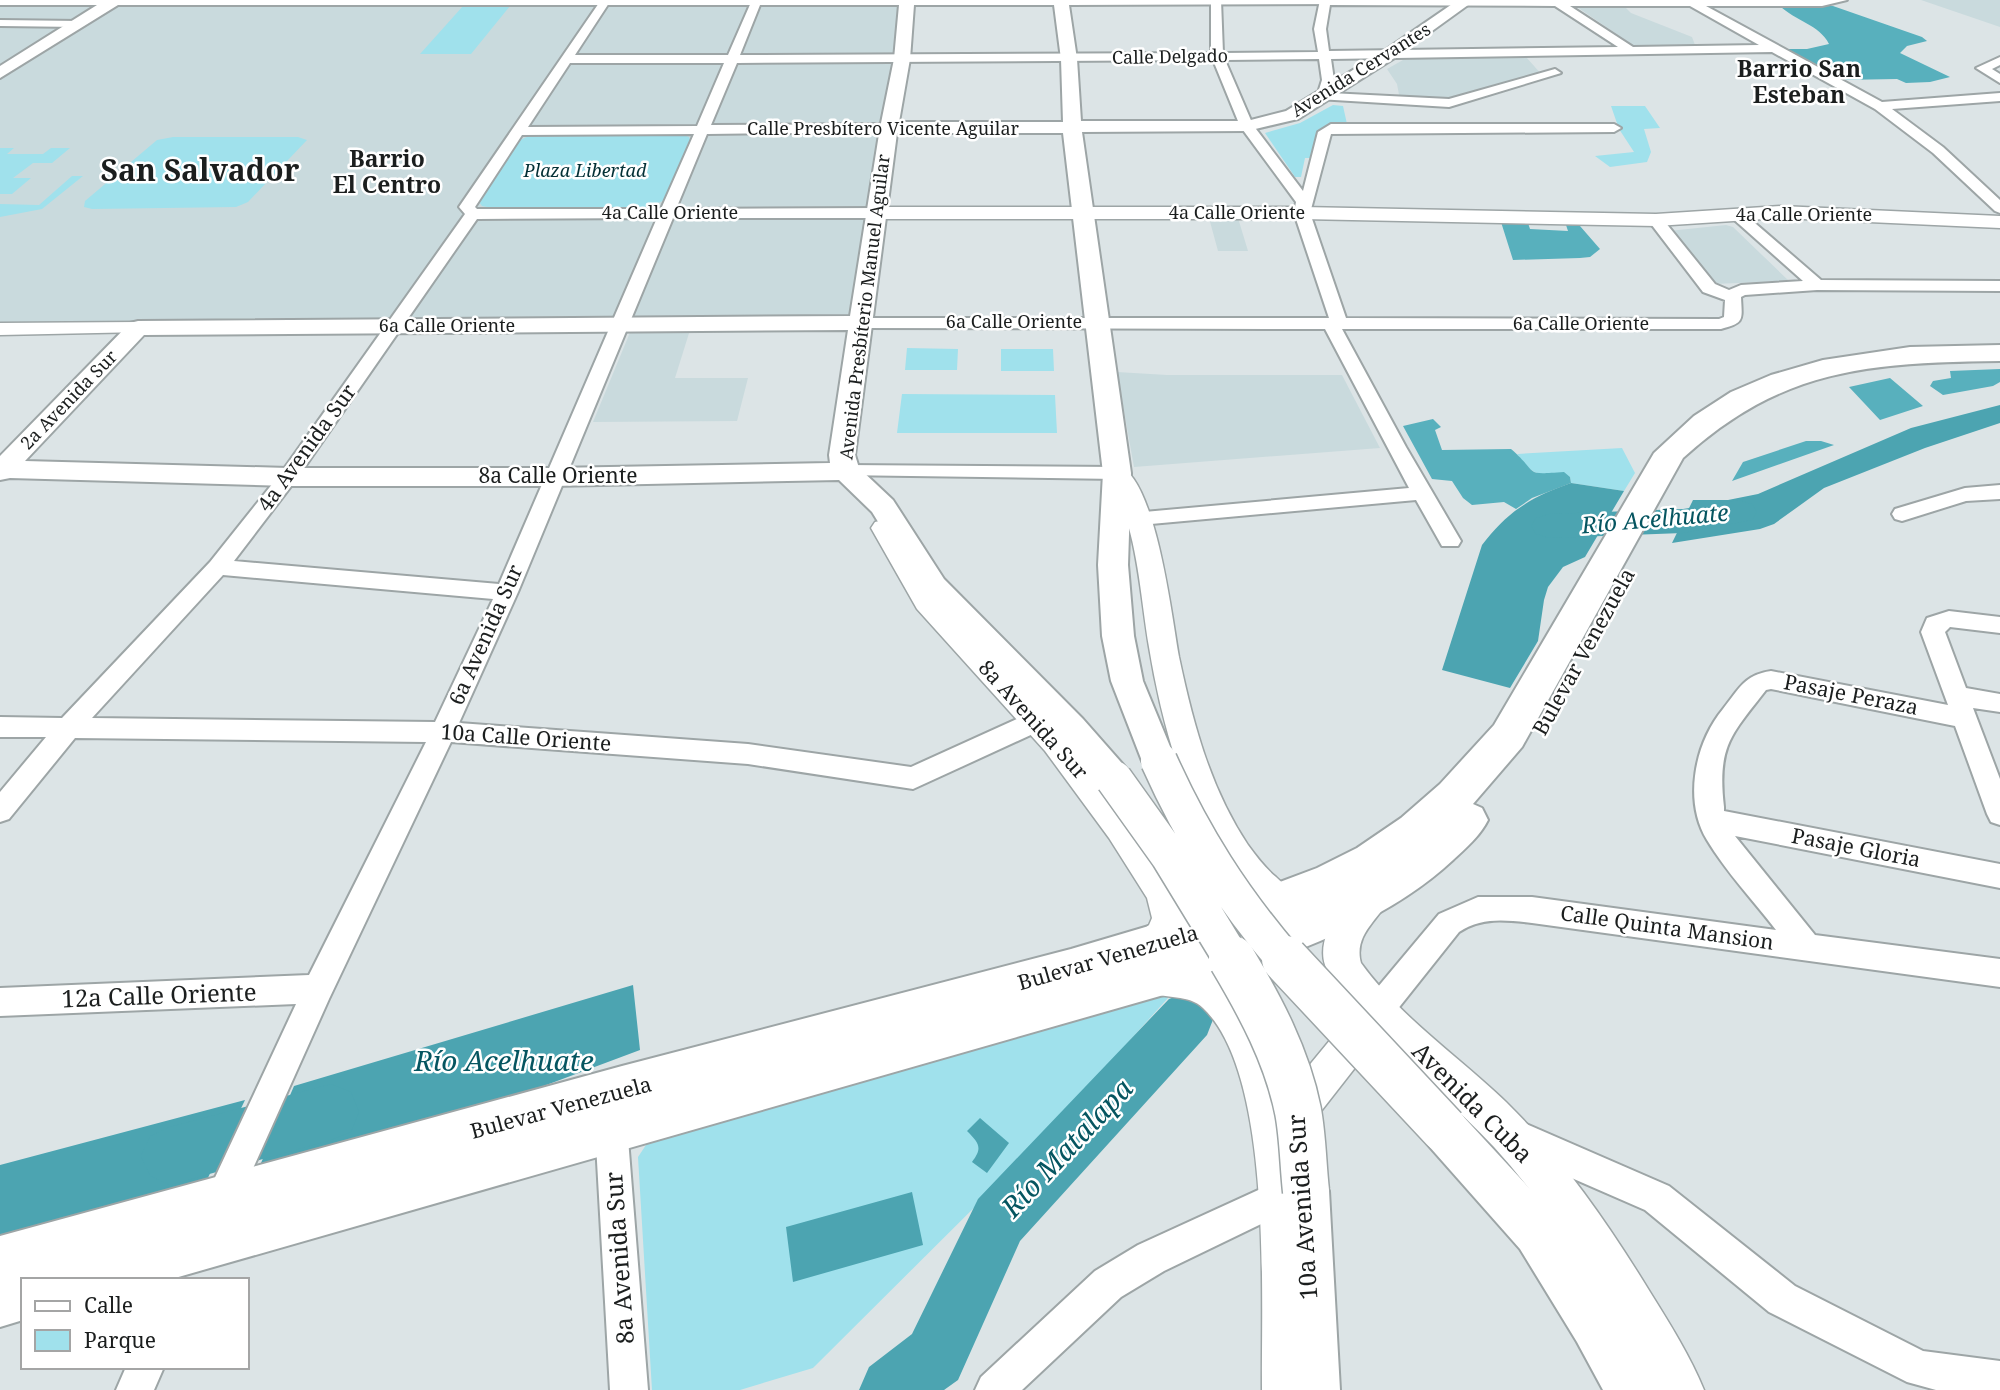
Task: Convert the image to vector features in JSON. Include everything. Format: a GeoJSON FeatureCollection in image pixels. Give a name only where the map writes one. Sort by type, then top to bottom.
{"type":"FeatureCollection","features":[{"type":"Feature","properties":{"kind":"highway","name":"Bulevar Venezuela"},"geometry":{"type":"LineString","coordinates":[[73,1278],[210,1225],[1138,967],[1209,961],[1331,916],[1377,892],[1422,862],[1504,783],[1519,742],[1680,457],[1689,433],[1734,402],[1781,379],[1883,358],[2000,353]]}},
{"type":"Feature","properties":{"kind":"highway","name":"Bulevar Venezuela"},"geometry":{"type":"LineString","coordinates":[[1680,457],[1705,443],[1741,416],[1796,389],[1886,368],[1949,362],[2000,362]]}},
{"type":"Feature","properties":{"kind":"highway","name":"Bulevar Venezuela"},"geometry":{"type":"LineString","coordinates":[[0,1264],[210,1225],[611,1126],[1138,967],[1352,873],[1405,840],[1519,742]]}},
{"type":"Feature","properties":{"kind":"highway"},"geometry":{"type":"LineString","coordinates":[[0,1299],[21,1294]]}},
{"type":"Feature","properties":{"kind":"main road"},"geometry":{"type":"LineString","coordinates":[[0,73],[116,0]]}},
{"type":"Feature","properties":{"kind":"main road"},"geometry":{"type":"LineString","coordinates":[[0,2],[1353,0]]}},
{"type":"Feature","properties":{"kind":"main road","name":"Avenida Presbíterio Manuel Aguilar"},"geometry":{"type":"LineString","coordinates":[[852,477],[842,455],[889,128],[902,59],[907,1]]}},
{"type":"Feature","properties":{"kind":"main road","name":"Avenida Cuba"},"geometry":{"type":"LineString","coordinates":[[1061,1],[1069,59],[1072,128],[1117,473],[1113,565],[1119,646],[1127,681],[1158,761],[1190,827],[1262,933],[1302,980],[1444,1129],[1537,1232],[1595,1324],[1631,1390]]}},
{"type":"Feature","properties":{"kind":"main road","name":"Avenida Cervantes"},"geometry":{"type":"LineString","coordinates":[[1247,126],[1292,115],[1390,54],[1466,1]]}},
{"type":"Feature","properties":{"kind":"main road","name":"Calle Presbítero Vicente Aguilar"},"geometry":{"type":"LineString","coordinates":[[889,128],[1247,126]]}},
{"type":"Feature","properties":{"kind":"main road","name":"6a Calle Oriente"},"geometry":{"type":"LineString","coordinates":[[138,328],[860,323]]}},
{"type":"Feature","properties":{"kind":"main road","name":"2a Avenida Sur"},"geometry":{"type":"LineString","coordinates":[[1,470],[138,328]]}},
{"type":"Feature","properties":{"kind":"main road","name":"8a Calle Oriente"},"geometry":{"type":"LineString","coordinates":[[1,470],[288,477],[852,477]]}},
{"type":"Feature","properties":{"kind":"main road","name":"10a Avenida Sur"},"geometry":{"type":"LineString","coordinates":[[852,477],[883,506],[933,586],[1071,728],[1114,779],[1169,856],[1254,996],[1278,1045],[1298,1111],[1292,1195],[1314,1390]]}},
{"type":"Feature","properties":{"kind":"street"},"geometry":{"type":"LineString","coordinates":[[1555,74],[1449,103],[1322,96],[1328,80],[1320,29],[1329,1],[1822,3],[1842,0]]}},
{"type":"Feature","properties":{"kind":"street","name":"4a Avenida Sur"},"geometry":{"type":"LineString","coordinates":[[0,811],[69,727],[218,567],[288,477],[473,214],[467,208],[606,1]]}},
{"type":"Feature","properties":{"kind":"street","name":"6a Avenida Sur"},"geometry":{"type":"LineString","coordinates":[[210,1225],[318,989],[443,732],[507,592],[553,477],[757,1]]}},
{"type":"Feature","properties":{"kind":"street"},"geometry":{"type":"LineString","coordinates":[[1216,1],[1217,56],[1247,126],[1303,208],[1335,324],[1396,447],[1450,541]]}},
{"type":"Feature","properties":{"kind":"street"},"geometry":{"type":"LineString","coordinates":[[1556,1],[1632,51]]}},
{"type":"Feature","properties":{"kind":"street"},"geometry":{"type":"LineString","coordinates":[[1690,1],[1880,106],[1995,197]]}},
{"type":"Feature","properties":{"kind":"street"},"geometry":{"type":"LineString","coordinates":[[0,23],[79,24]]}},
{"type":"Feature","properties":{"kind":"street","name":"Calle Delgado"},"geometry":{"type":"LineString","coordinates":[[567,59],[1069,59],[1773,48]]}},
{"type":"Feature","properties":{"kind":"street"},"geometry":{"type":"LineString","coordinates":[[2000,61],[1982,68],[2000,79]]}},
{"type":"Feature","properties":{"kind":"street"},"geometry":{"type":"LineString","coordinates":[[1880,106],[2000,97]]}},
{"type":"Feature","properties":{"kind":"street","name":"Calle Presbítero Vicente Aguilar"},"geometry":{"type":"LineString","coordinates":[[519,131],[889,128]]}},
{"type":"Feature","properties":{"kind":"street"},"geometry":{"type":"LineString","coordinates":[[1303,208],[1325,132],[1331,128],[1614,128]]}},
{"type":"Feature","properties":{"kind":"street","name":"4a Calle Oriente"},"geometry":{"type":"LineString","coordinates":[[473,214],[1083,213],[1303,208],[1656,220],[1736,214],[1840,213],[2000,222]]}},
{"type":"Feature","properties":{"kind":"street"},"geometry":{"type":"LineString","coordinates":[[1736,214],[1817,285]]}},
{"type":"Feature","properties":{"kind":"street"},"geometry":{"type":"LineString","coordinates":[[1656,220],[1709,287],[1732,298],[1734,292],[1741,290],[1817,285],[2000,286]]}},
{"type":"Feature","properties":{"kind":"street","name":"6a Calle Oriente"},"geometry":{"type":"LineString","coordinates":[[860,323],[1721,324],[1732,320],[1732,298]]}},
{"type":"Feature","properties":{"kind":"street","name":"6a Calle Oriente"},"geometry":{"type":"LineString","coordinates":[[0,329],[138,328]]}},
{"type":"Feature","properties":{"kind":"street"},"geometry":{"type":"LineString","coordinates":[[1117,473],[1126,484],[1140,518],[1176,713],[1199,785],[1212,814],[1253,878],[1284,903]]}},
{"type":"Feature","properties":{"kind":"street","name":"8a Calle Oriente"},"geometry":{"type":"LineString","coordinates":[[852,477],[1117,473]]}},
{"type":"Feature","properties":{"kind":"street","name":"8a Avenida Sur"},"geometry":{"type":"LineString","coordinates":[[852,477],[927,602],[1037,721],[1089,783],[1164,894],[1170,918],[1157,942],[1138,967]]}},
{"type":"Feature","properties":{"kind":"street"},"geometry":{"type":"LineString","coordinates":[[1902,514],[1965,495],[2000,492]]}},
{"type":"Feature","properties":{"kind":"street"},"geometry":{"type":"LineString","coordinates":[[1140,518],[1422,494]]}},
{"type":"Feature","properties":{"kind":"street"},"geometry":{"type":"LineString","coordinates":[[218,567],[507,592]]}},
{"type":"Feature","properties":{"kind":"street"},"geometry":{"type":"LineString","coordinates":[[2000,625],[1948,619],[1935,624],[1934,640],[2000,814]]}},
{"type":"Feature","properties":{"kind":"street","name":"Pasaje Peraza"},"geometry":{"type":"LineString","coordinates":[[1807,947],[1721,841],[1712,820],[1707,772],[1708,754],[1713,741],[1759,682],[1771,680],[1960,707]]}},
{"type":"Feature","properties":{"kind":"street"},"geometry":{"type":"LineString","coordinates":[[1960,707],[2000,703]]}},
{"type":"Feature","properties":{"kind":"street","name":"10a Calle Oriente"},"geometry":{"type":"LineString","coordinates":[[0,727],[443,732],[748,754],[913,778],[1037,721]]}},
{"type":"Feature","properties":{"kind":"street"},"geometry":{"type":"LineString","coordinates":[[1136,850],[1154,867],[1165,870],[1194,863],[1211,851],[1215,841],[1212,814]]}},
{"type":"Feature","properties":{"kind":"street","name":"Pasaje Gloria"},"geometry":{"type":"LineString","coordinates":[[1712,820],[2000,876]]}},
{"type":"Feature","properties":{"kind":"street","name":"Avenida Cuba"},"geometry":{"type":"LineString","coordinates":[[1377,892],[1343,937],[1341,955],[1348,975],[1378,1010],[1509,1134],[1585,1233],[1647,1328],[1681,1390]]}},
{"type":"Feature","properties":{"kind":"street","name":"Calle Quinta Mansion"},"geometry":{"type":"LineString","coordinates":[[1378,1010],[1449,923],[1464,913],[1482,908],[1532,910],[2000,973]]}},
{"type":"Feature","properties":{"kind":"street","name":"10a Avenida Sur"},"geometry":{"type":"LineString","coordinates":[[1138,967],[1188,981],[1217,996],[1243,1032],[1261,1076],[1272,1142],[1292,1195],[1285,1390]]}},
{"type":"Feature","properties":{"kind":"street","name":"12a Calle Oriente"},"geometry":{"type":"LineString","coordinates":[[0,1002],[318,989]]}},
{"type":"Feature","properties":{"kind":"street"},"geometry":{"type":"LineString","coordinates":[[1272,1142],[1378,1010]]}},
{"type":"Feature","properties":{"kind":"street","name":"8a Avenida Sur"},"geometry":{"type":"LineString","coordinates":[[611,1126],[629,1390]]}},
{"type":"Feature","properties":{"kind":"street"},"geometry":{"type":"LineString","coordinates":[[1509,1134],[1657,1198],[1782,1299],[1908,1364],[1920,1369],[2000,1380]]}},
{"type":"Feature","properties":{"kind":"street"},"geometry":{"type":"LineString","coordinates":[[994,1390],[1085,1304],[1129,1270],[1292,1195]]}},
{"type":"Feature","properties":{"kind":"street"},"geometry":{"type":"LineString","coordinates":[[135,1390],[144,1369]]}},
{"type":"Feature","properties":{"kind":"shaded area"},"geometry":{"type":"Polygon","coordinates":[[[1921,0],[2000,0],[2000,27],[1921,0]]]}},
{"type":"Feature","properties":{"kind":"shaded area"},"geometry":{"type":"Polygon","coordinates":[[[0,2],[907,2],[860,323],[0,326],[0,2]]]}},
{"type":"Feature","properties":{"kind":"shaded area"},"geometry":{"type":"Polygon","coordinates":[[[1624,6],[1631,13],[1692,37],[1695,45],[1634,46],[1577,7],[1624,6]]]}},
{"type":"Feature","properties":{"kind":"shaded area"},"geometry":{"type":"Polygon","coordinates":[[[1780,6],[1833,6],[1922,37],[1927,41],[1907,46],[1900,53],[1950,77],[1930,82],[1906,83],[1897,79],[1841,80],[1786,49],[1807,49],[1829,44],[1820,32],[1780,6]]]}},
{"type":"Feature","properties":{"kind":"shaded area"},"geometry":{"type":"Polygon","coordinates":[[[1526,57],[1543,76],[1462,101],[1400,100],[1397,84],[1387,69],[1403,60],[1526,57]]]}},
{"type":"Feature","properties":{"kind":"shaded area"},"geometry":{"type":"Polygon","coordinates":[[[1209,218],[1238,218],[1248,251],[1218,251],[1209,218]]]}},
{"type":"Feature","properties":{"kind":"shaded area"},"geometry":{"type":"Polygon","coordinates":[[[1501,222],[1528,223],[1530,229],[1568,231],[1566,225],[1580,226],[1600,249],[1590,257],[1513,260],[1501,222]]]}},
{"type":"Feature","properties":{"kind":"shaded area"},"geometry":{"type":"Polygon","coordinates":[[[1726,225],[1733,227],[1789,281],[1714,284],[1669,231],[1726,225]]]}},
{"type":"Feature","properties":{"kind":"shaded area"},"geometry":{"type":"Polygon","coordinates":[[[631,330],[690,330],[675,378],[748,378],[737,421],[593,422],[631,330]]]}},
{"type":"Feature","properties":{"kind":"shaded area"},"geometry":{"type":"Polygon","coordinates":[[[2000,369],[2000,382],[1993,386],[1943,395],[1930,386],[1933,381],[1951,378],[1950,371],[2000,369]]]}},
{"type":"Feature","properties":{"kind":"shaded area"},"geometry":{"type":"Polygon","coordinates":[[[1117,372],[1167,375],[1342,375],[1380,448],[1134,467],[1117,372]]]}},
{"type":"Feature","properties":{"kind":"shaded area"},"geometry":{"type":"Polygon","coordinates":[[[1890,378],[1923,406],[1880,420],[1849,387],[1890,378]]]}},
{"type":"Feature","properties":{"kind":"shaded area"},"geometry":{"type":"Polygon","coordinates":[[[1433,419],[1441,427],[1435,430],[1442,450],[1511,449],[1536,473],[1564,472],[1570,477],[1571,483],[1532,498],[1516,509],[1504,502],[1472,505],[1463,498],[1452,481],[1432,479],[1403,426],[1433,419]]]}},
{"type":"Feature","properties":{"kind":"shaded area"},"geometry":{"type":"Polygon","coordinates":[[[1806,441],[1821,441],[1834,445],[1732,481],[1743,462],[1806,441]]]}},
{"type":"Feature","properties":{"kind":"green space"},"geometry":{"type":"Polygon","coordinates":[[[463,6],[510,6],[471,54],[420,54],[463,6]]]}},
{"type":"Feature","properties":{"kind":"green space"},"geometry":{"type":"Polygon","coordinates":[[[1333,105],[1343,106],[1347,124],[1330,125],[1320,129],[1312,158],[1305,158],[1301,177],[1295,177],[1265,133],[1300,123],[1333,105]]]}},
{"type":"Feature","properties":{"kind":"green space"},"geometry":{"type":"Polygon","coordinates":[[[1611,106],[1645,106],[1660,128],[1644,129],[1651,152],[1647,162],[1610,167],[1595,156],[1634,152],[1619,129],[1611,106]]]}},
{"type":"Feature","properties":{"kind":"green space","name":"Plaza Libertad"},"geometry":{"type":"Polygon","coordinates":[[[676,132],[689,137],[691,142],[666,200],[640,209],[498,209],[482,206],[479,202],[516,142],[531,135],[676,132]]]}},
{"type":"Feature","properties":{"kind":"green space"},"geometry":{"type":"Polygon","coordinates":[[[173,137],[298,137],[307,140],[248,202],[236,207],[84,207],[85,201],[157,140],[173,137]]]}},
{"type":"Feature","properties":{"kind":"green space"},"geometry":{"type":"Polygon","coordinates":[[[0,148],[14,148],[7,154],[43,154],[51,148],[70,148],[52,163],[33,163],[13,178],[31,178],[12,194],[0,194],[0,148]]]}},
{"type":"Feature","properties":{"kind":"green space"},"geometry":{"type":"Polygon","coordinates":[[[72,176],[83,176],[42,209],[0,217],[0,204],[39,205],[72,176]]]}},
{"type":"Feature","properties":{"kind":"green space"},"geometry":{"type":"Polygon","coordinates":[[[907,348],[958,349],[957,370],[905,370],[907,348]]]}},
{"type":"Feature","properties":{"kind":"green space"},"geometry":{"type":"Polygon","coordinates":[[[1001,349],[1053,349],[1054,371],[1001,371],[1001,349]]]}},
{"type":"Feature","properties":{"kind":"green space"},"geometry":{"type":"Polygon","coordinates":[[[902,394],[1055,395],[1057,433],[897,433],[902,394]]]}},
{"type":"Feature","properties":{"kind":"green space"},"geometry":{"type":"Polygon","coordinates":[[[1622,448],[1635,473],[1624,491],[1571,483],[1570,477],[1540,474],[1530,469],[1517,454],[1622,448]]]}},
{"type":"Feature","properties":{"kind":"green space"},"geometry":{"type":"Polygon","coordinates":[[[1167,994],[1168,998],[1019,1163],[813,1368],[740,1390],[652,1390],[638,1157],[648,1142],[1167,994]]]}},
{"type":"Feature","properties":{"kind":"water","name":"Río Acelhuate"},"geometry":{"type":"Polygon","coordinates":[[[2000,405],[2000,423],[1925,448],[1824,488],[1774,524],[1760,529],[1672,543],[1693,500],[1728,500],[1758,494],[1911,428],[2000,405]]]}},
{"type":"Feature","properties":{"kind":"water","name":"Río Acelhuate"},"geometry":{"type":"Polygon","coordinates":[[[1571,483],[1624,491],[1585,557],[1563,567],[1548,587],[1538,641],[1510,688],[1442,670],[1482,545],[1501,523],[1521,506],[1571,483]]]}},
{"type":"Feature","properties":{"kind":"water","name":"Río Acelhuate"},"geometry":{"type":"Polygon","coordinates":[[[633,985],[640,1050],[533,1090],[258,1170],[294,1086],[633,985]]]}},
{"type":"Feature","properties":{"kind":"water"},"geometry":{"type":"Polygon","coordinates":[[[245,1100],[205,1184],[0,1239],[0,1165],[245,1100]]]}},
{"type":"Feature","properties":{"kind":"water"},"geometry":{"type":"Polygon","coordinates":[[[980,1118],[1009,1143],[987,1173],[972,1162],[978,1153],[978,1146],[967,1131],[980,1118]]]}},
{"type":"Feature","properties":{"kind":"water"},"geometry":{"type":"Polygon","coordinates":[[[912,1192],[923,1245],[793,1282],[786,1227],[912,1192]]]}},
{"type":"Feature","properties":{"kind":"waterway","name":"Río Acelhuate"},"geometry":{"type":"LineString","coordinates":[[1549,526],[1683,521],[1739,512]]}},
{"type":"Feature","properties":{"kind":"waterway","name":"Río Matalapa"},"geometry":{"type":"LineString","coordinates":[[892,1390],[935,1357],[999,1220],[1188,1017]]}},
{"type":"Feature","properties":{"kind":"waterway","name":"Río Acelhuate"},"geometry":{"type":"LineString","coordinates":[[170,1156],[331,1112]]}},
{"type":"Feature","properties":{"kind":"district","name":"Barrio San Esteban"},"geometry":{"type":"Point","coordinates":[1799,82]}},
{"type":"Feature","properties":{"kind":"district","name":"San Salvador"},"geometry":{"type":"Point","coordinates":[200,171]}},
{"type":"Feature","properties":{"kind":"district","name":"Barrio El Centro"},"geometry":{"type":"Point","coordinates":[387,172]}}]}
